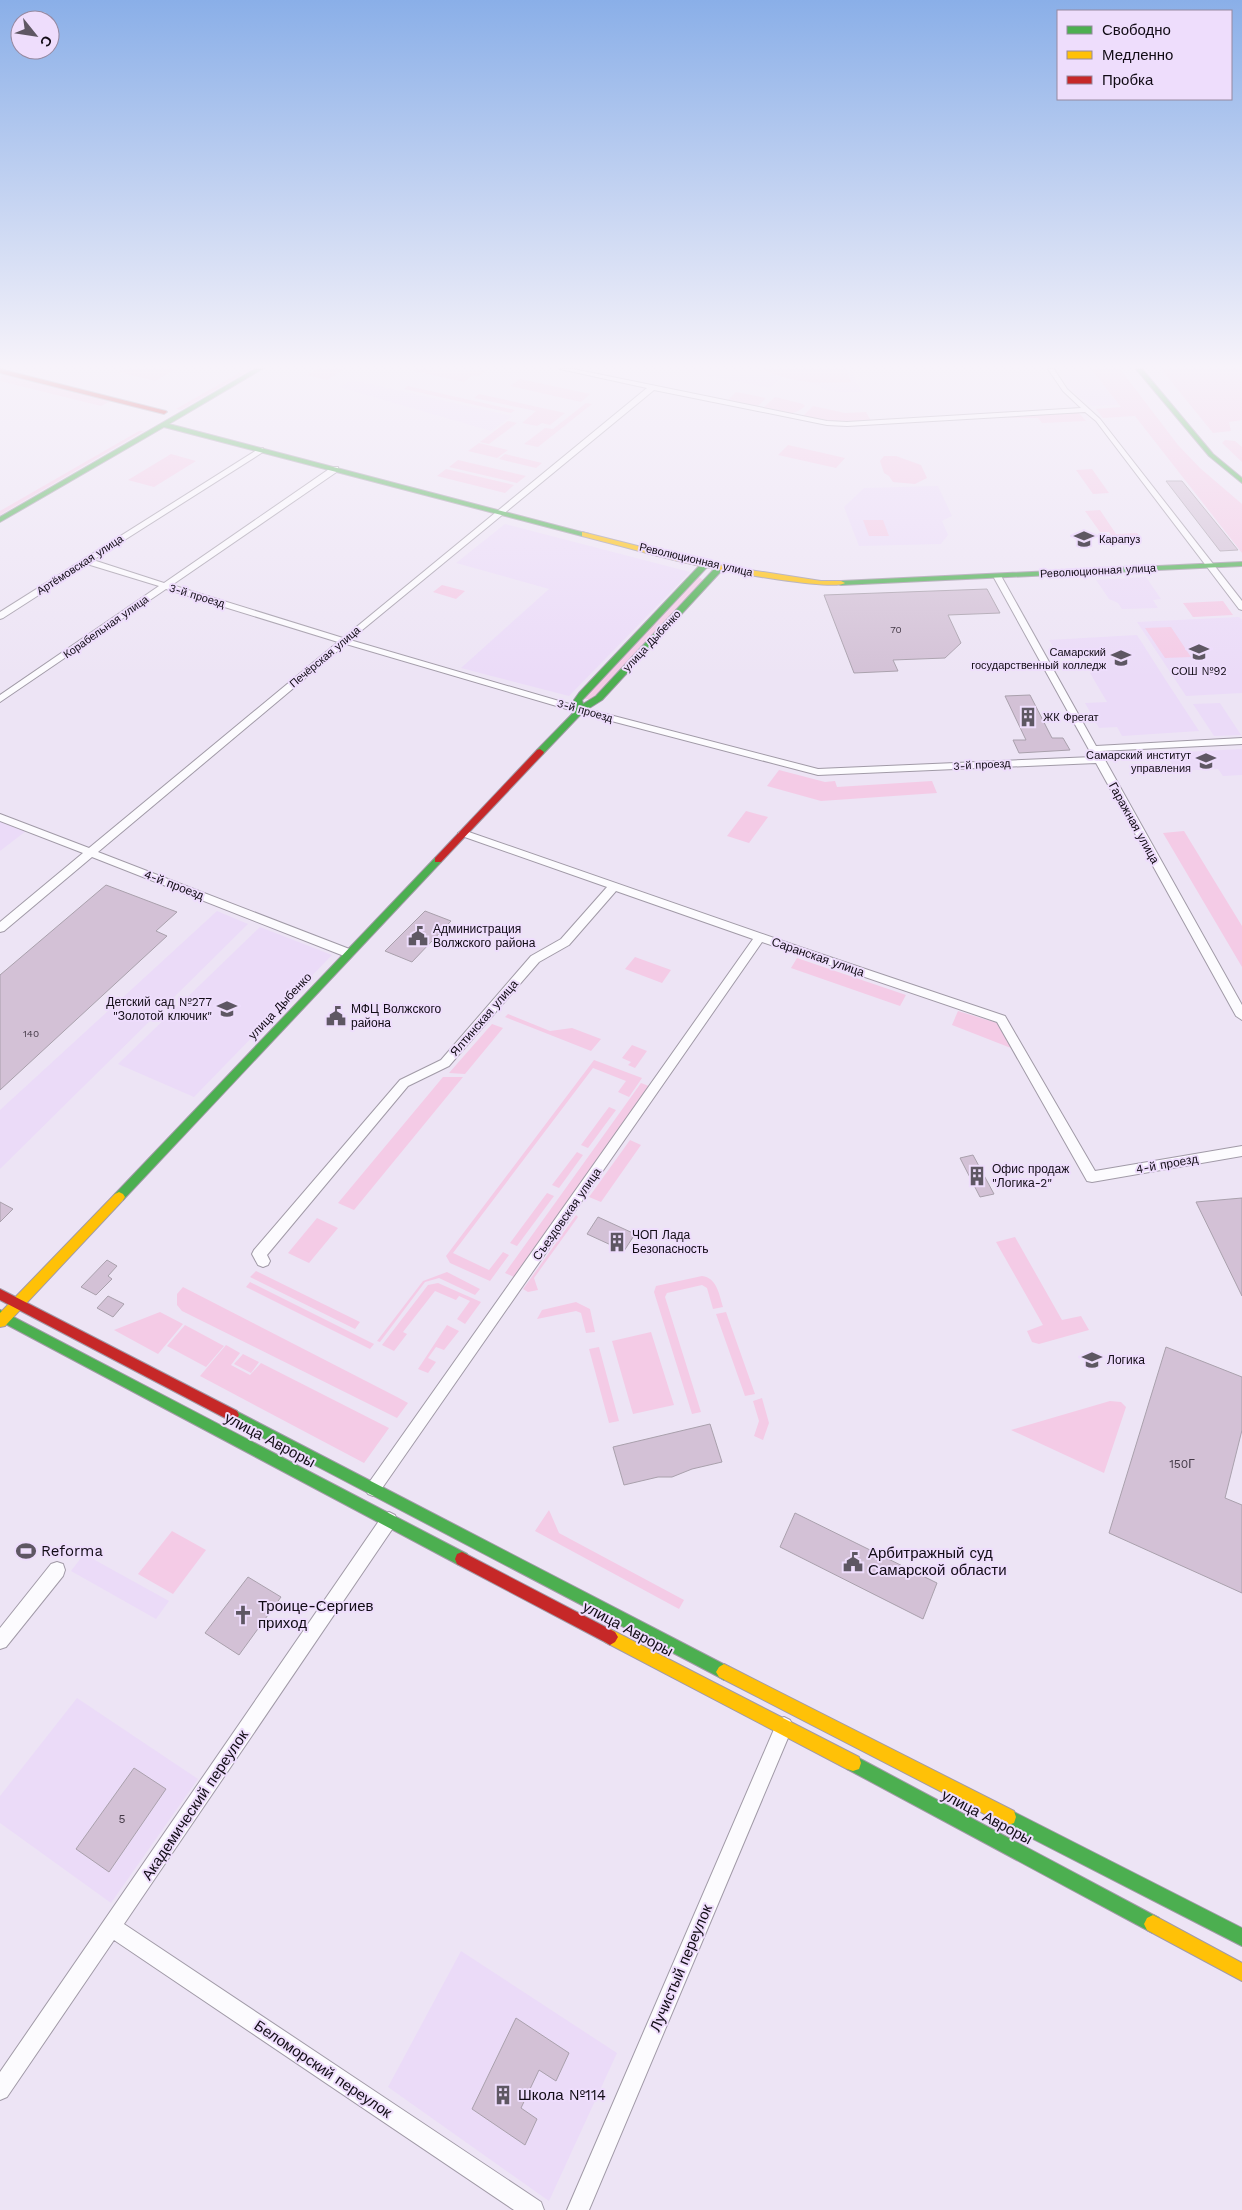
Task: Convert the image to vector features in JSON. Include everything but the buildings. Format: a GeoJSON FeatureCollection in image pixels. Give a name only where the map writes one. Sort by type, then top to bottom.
{"type":"FeatureCollection","features":[{"type":"Feature","properties":{"kind":"main road"},"geometry":{"type":"LineString","coordinates":[[0,506],[59,472]]}},
{"type":"Feature","properties":{"kind":"main road"},"geometry":{"type":"LineString","coordinates":[[0,520],[83,472]]}},
{"type":"Feature","properties":{"kind":"main road","name":"Революционная улица"},"geometry":{"type":"LineString","coordinates":[[347,472],[705,565],[821,583],[1242,564]]}},
{"type":"Feature","properties":{"kind":"main road"},"geometry":{"type":"LineString","coordinates":[[1231,472],[1242,481]]}},
{"type":"Feature","properties":{"kind":"main road","name":"улица Дыбенко"},"geometry":{"type":"LineString","coordinates":[[1,1318],[17,1304],[463,833],[705,565]]}},
{"type":"Feature","properties":{"kind":"main road","name":"улица Дыбенко"},"geometry":{"type":"LineString","coordinates":[[579,705],[592,704],[720,568]]}},
{"type":"Feature","properties":{"kind":"main road","name":"улица Авроры"},"geometry":{"type":"LineString","coordinates":[[0,1294],[373,1489],[1242,1937]]}},
{"type":"Feature","properties":{"kind":"main road","name":"улица Авроры"},"geometry":{"type":"LineString","coordinates":[[1,1318],[784,1726],[1242,1972]]}},
{"type":"Feature","properties":{"kind":"street","name":"Артёмовская улица"},"geometry":{"type":"LineString","coordinates":[[0,616],[225,472]]}},
{"type":"Feature","properties":{"kind":"street","name":"Корабельная улица"},"geometry":{"type":"LineString","coordinates":[[0,699],[330,472]]}},
{"type":"Feature","properties":{"kind":"street","name":"Печёрская улица"},"geometry":{"type":"LineString","coordinates":[[0,928],[550,472]]}},
{"type":"Feature","properties":{"kind":"street"},"geometry":{"type":"LineString","coordinates":[[1138,472],[1242,607]]}},
{"type":"Feature","properties":{"kind":"street","name":"3-й проезд"},"geometry":{"type":"LineString","coordinates":[[86,561],[344,641],[818,772],[1098,760]]}},
{"type":"Feature","properties":{"kind":"street","name":"Гаражная улица"},"geometry":{"type":"LineString","coordinates":[[997,576],[1242,1016]]}},
{"type":"Feature","properties":{"kind":"street"},"geometry":{"type":"LineString","coordinates":[[1092,749],[1242,740]]}},
{"type":"Feature","properties":{"kind":"street","name":"4-й проезд"},"geometry":{"type":"LineString","coordinates":[[0,817],[348,954]]}},
{"type":"Feature","properties":{"kind":"street","name":"Саранская улица"},"geometry":{"type":"LineString","coordinates":[[463,833],[1001,1019],[1092,1177]]}},
{"type":"Feature","properties":{"kind":"street","name":"Ялтинская улица"},"geometry":{"type":"LineString","coordinates":[[263,1261],[259,1254],[404,1083],[445,1062],[535,958],[565,942],[615,885]]}},
{"type":"Feature","properties":{"kind":"street","name":"Съездовская улица"},"geometry":{"type":"LineString","coordinates":[[373,1489],[760,937]]}},
{"type":"Feature","properties":{"kind":"street","name":"4-й проезд"},"geometry":{"type":"LineString","coordinates":[[1092,1177],[1242,1150]]}},
{"type":"Feature","properties":{"kind":"street","name":"Академический переулок"},"geometry":{"type":"LineString","coordinates":[[0,2090],[389,1520]]}},
{"type":"Feature","properties":{"kind":"street"},"geometry":{"type":"LineString","coordinates":[[0,1641],[57,1570]]}},
{"type":"Feature","properties":{"kind":"street","name":"Лучистый переулок"},"geometry":{"type":"LineString","coordinates":[[578,2210],[784,1726]]}},
{"type":"Feature","properties":{"kind":"street","name":"Беломорский переулок"},"geometry":{"type":"LineString","coordinates":[[112,1927],[533,2210]]}},
{"type":"Feature","properties":{"kind":"shaded area"},"geometry":{"type":"Polygon","coordinates":[[[68,472],[73,472],[0,515],[0,511],[68,472]]]}},
{"type":"Feature","properties":{"kind":"shaded area"},"geometry":{"type":"Polygon","coordinates":[[[141,472],[178,472],[154,487],[128,480],[141,472]]]}},
{"type":"Feature","properties":{"kind":"shaded area"},"geometry":{"type":"Polygon","coordinates":[[[442,472],[459,472],[514,485],[505,493],[437,476],[442,472]]]}},
{"type":"Feature","properties":{"kind":"shaded area"},"geometry":{"type":"Polygon","coordinates":[[[471,472],[510,472],[526,476],[517,483],[471,472]]]}},
{"type":"Feature","properties":{"kind":"shaded area"},"geometry":{"type":"Polygon","coordinates":[[[924,472],[927,478],[915,484],[893,482],[884,473],[924,472]]]}},
{"type":"Feature","properties":{"kind":"shaded area"},"geometry":{"type":"Polygon","coordinates":[[[1078,472],[1094,472],[1109,493],[1093,494],[1078,472]]]}},
{"type":"Feature","properties":{"kind":"shaded area"},"geometry":{"type":"Polygon","coordinates":[[[1179,472],[1205,472],[1242,504],[1242,553],[1179,472]]]}},
{"type":"Feature","properties":{"kind":"shaded area"},"geometry":{"type":"Polygon","coordinates":[[[938,486],[952,516],[942,521],[948,535],[941,544],[859,546],[844,507],[864,488],[938,486]]]}},
{"type":"Feature","properties":{"kind":"shaded area"},"geometry":{"type":"Polygon","coordinates":[[[1100,510],[1116,534],[1137,533],[1139,536],[1119,537],[1120,539],[1115,540],[1109,532],[1100,532],[1085,511],[1100,510]]]}},
{"type":"Feature","properties":{"kind":"shaded area"},"geometry":{"type":"Polygon","coordinates":[[[863,520],[883,520],[889,536],[869,536],[863,520]]]}},
{"type":"Feature","properties":{"kind":"shaded area"},"geometry":{"type":"Polygon","coordinates":[[[505,524],[690,572],[569,696],[461,668],[549,589],[456,563],[505,524]]]}},
{"type":"Feature","properties":{"kind":"shaded area"},"geometry":{"type":"Polygon","coordinates":[[[699,577],[703,580],[592,699],[584,699],[699,577]]]}},
{"type":"Feature","properties":{"kind":"shaded area"},"geometry":{"type":"Polygon","coordinates":[[[1146,577],[1161,599],[1153,600],[1158,608],[1122,609],[1118,603],[1109,599],[1096,580],[1146,577]]]}},
{"type":"Feature","properties":{"kind":"shaded area"},"geometry":{"type":"Polygon","coordinates":[[[442,585],[465,591],[456,599],[433,592],[442,585]]]}},
{"type":"Feature","properties":{"kind":"shaded area"},"geometry":{"type":"Polygon","coordinates":[[[1223,601],[1233,615],[1193,617],[1183,603],[1223,601]]]}},
{"type":"Feature","properties":{"kind":"shaded area","name":"СОШ №92"},"geometry":{"type":"Polygon","coordinates":[[[1239,617],[1242,620],[1242,693],[1186,696],[1137,622],[1239,617]]]}},
{"type":"Feature","properties":{"kind":"shaded area"},"geometry":{"type":"Polygon","coordinates":[[[1171,627],[1191,657],[1165,658],[1145,628],[1171,627]]]}},
{"type":"Feature","properties":{"kind":"shaded area"},"geometry":{"type":"Polygon","coordinates":[[[1137,635],[1199,731],[1122,736],[1117,727],[1099,728],[1085,703],[1107,702],[1090,673],[1099,672],[1089,657],[1060,658],[1049,640],[1137,635]]]}},
{"type":"Feature","properties":{"kind":"shaded area"},"geometry":{"type":"Polygon","coordinates":[[[1220,703],[1241,735],[1214,736],[1193,704],[1220,703]]]}},
{"type":"Feature","properties":{"kind":"shaded area","name":"Самарский институт управления"},"geometry":{"type":"Polygon","coordinates":[[[1242,749],[1242,775],[1223,776],[1218,769],[1176,771],[1165,753],[1242,749]]]}},
{"type":"Feature","properties":{"kind":"shaded area"},"geometry":{"type":"Polygon","coordinates":[[[779,770],[825,782],[835,781],[837,787],[932,781],[937,793],[821,801],[767,786],[779,770]]]}},
{"type":"Feature","properties":{"kind":"shaded area"},"geometry":{"type":"Polygon","coordinates":[[[746,811],[768,817],[749,843],[727,836],[746,811]]]}},
{"type":"Feature","properties":{"kind":"shaded area"},"geometry":{"type":"Polygon","coordinates":[[[0,821],[26,831],[0,851],[0,821]]]}},
{"type":"Feature","properties":{"kind":"shaded area"},"geometry":{"type":"Polygon","coordinates":[[[1184,831],[1242,926],[1242,967],[1163,833],[1184,831]]]}},
{"type":"Feature","properties":{"kind":"shaded area"},"geometry":{"type":"Polygon","coordinates":[[[217,911],[248,924],[0,1169],[0,1110],[217,911]]]}},
{"type":"Feature","properties":{"kind":"shaded area","name":"Детский сад №277 \"Золотой ключик\""},"geometry":{"type":"Polygon","coordinates":[[[260,927],[332,955],[194,1097],[118,1064],[260,927]]]}},
{"type":"Feature","properties":{"kind":"shaded area"},"geometry":{"type":"Polygon","coordinates":[[[635,957],[671,970],[662,983],[625,969],[635,957]]]}},
{"type":"Feature","properties":{"kind":"shaded area"},"geometry":{"type":"Polygon","coordinates":[[[797,958],[906,995],[900,1006],[791,968],[797,958]]]}},
{"type":"Feature","properties":{"kind":"shaded area"},"geometry":{"type":"Polygon","coordinates":[[[958,1011],[997,1023],[1011,1048],[952,1025],[958,1011]]]}},
{"type":"Feature","properties":{"kind":"shaded area"},"geometry":{"type":"Polygon","coordinates":[[[508,1014],[550,1031],[572,1028],[601,1039],[591,1051],[505,1017],[508,1014]]]}},
{"type":"Feature","properties":{"kind":"shaded area"},"geometry":{"type":"Polygon","coordinates":[[[492,1024],[503,1028],[465,1074],[449,1073],[492,1024]]]}},
{"type":"Feature","properties":{"kind":"shaded area"},"geometry":{"type":"Polygon","coordinates":[[[632,1045],[647,1051],[635,1068],[628,1065],[631,1062],[622,1058],[632,1045]]]}},
{"type":"Feature","properties":{"kind":"shaded area"},"geometry":{"type":"Polygon","coordinates":[[[594,1060],[642,1078],[629,1097],[618,1092],[626,1081],[593,1068],[453,1253],[489,1270],[503,1252],[509,1255],[490,1281],[450,1263],[446,1256],[594,1060]]]}},
{"type":"Feature","properties":{"kind":"shaded area"},"geometry":{"type":"Polygon","coordinates":[[[443,1077],[463,1077],[354,1210],[338,1203],[443,1077]]]}},
{"type":"Feature","properties":{"kind":"shaded area"},"geometry":{"type":"Polygon","coordinates":[[[641,1083],[654,1088],[514,1277],[505,1273],[641,1083]]]}},
{"type":"Feature","properties":{"kind":"shaded area"},"geometry":{"type":"Polygon","coordinates":[[[609,1107],[616,1110],[588,1148],[581,1145],[609,1107]]]}},
{"type":"Feature","properties":{"kind":"shaded area"},"geometry":{"type":"Polygon","coordinates":[[[630,1140],[641,1145],[601,1202],[589,1197],[630,1140]]]}},
{"type":"Feature","properties":{"kind":"shaded area"},"geometry":{"type":"Polygon","coordinates":[[[577,1152],[583,1155],[559,1188],[552,1185],[577,1152]]]}},
{"type":"Feature","properties":{"kind":"shaded area"},"geometry":{"type":"Polygon","coordinates":[[[547,1193],[554,1196],[517,1246],[510,1243],[547,1193]]]}},
{"type":"Feature","properties":{"kind":"shaded area"},"geometry":{"type":"Polygon","coordinates":[[[576,1215],[578,1217],[534,1278],[538,1290],[528,1292],[523,1289],[576,1215]]]}},
{"type":"Feature","properties":{"kind":"shaded area"},"geometry":{"type":"Polygon","coordinates":[[[317,1218],[338,1228],[309,1263],[288,1253],[317,1218]]]}},
{"type":"Feature","properties":{"kind":"shaded area"},"geometry":{"type":"Polygon","coordinates":[[[1015,1237],[1062,1320],[1081,1316],[1089,1330],[1039,1344],[1032,1342],[1027,1331],[1043,1325],[996,1242],[1015,1237]]]}},
{"type":"Feature","properties":{"kind":"shaded area"},"geometry":{"type":"Polygon","coordinates":[[[256,1271],[360,1322],[355,1329],[250,1277],[256,1271]]]}},
{"type":"Feature","properties":{"kind":"shaded area"},"geometry":{"type":"Polygon","coordinates":[[[447,1272],[480,1289],[475,1295],[439,1278],[425,1282],[380,1342],[377,1341],[423,1281],[447,1272]]]}},
{"type":"Feature","properties":{"kind":"shaded area"},"geometry":{"type":"Polygon","coordinates":[[[702,1276],[707,1277],[714,1283],[719,1292],[723,1307],[713,1309],[707,1288],[702,1285],[667,1293],[665,1297],[701,1412],[692,1414],[654,1292],[656,1286],[702,1276]]]}},
{"type":"Feature","properties":{"kind":"shaded area"},"geometry":{"type":"Polygon","coordinates":[[[250,1282],[374,1344],[370,1349],[246,1287],[250,1282]]]}},
{"type":"Feature","properties":{"kind":"shaded area"},"geometry":{"type":"Polygon","coordinates":[[[438,1283],[481,1302],[465,1324],[457,1319],[470,1301],[459,1296],[456,1300],[435,1291],[403,1332],[407,1334],[394,1351],[382,1345],[428,1285],[438,1283]]]}},
{"type":"Feature","properties":{"kind":"shaded area"},"geometry":{"type":"Polygon","coordinates":[[[183,1287],[408,1403],[397,1418],[182,1311],[177,1305],[177,1294],[183,1287]]]}},
{"type":"Feature","properties":{"kind":"shaded area"},"geometry":{"type":"Polygon","coordinates":[[[576,1302],[590,1309],[595,1332],[586,1333],[581,1313],[576,1311],[537,1319],[542,1310],[576,1302]]]}},
{"type":"Feature","properties":{"kind":"shaded area"},"geometry":{"type":"Polygon","coordinates":[[[160,1312],[183,1324],[158,1354],[114,1330],[160,1312]]]}},
{"type":"Feature","properties":{"kind":"shaded area"},"geometry":{"type":"Polygon","coordinates":[[[726,1312],[755,1394],[745,1396],[716,1314],[726,1312]]]}},
{"type":"Feature","properties":{"kind":"shaded area"},"geometry":{"type":"Polygon","coordinates":[[[185,1325],[224,1346],[206,1367],[167,1346],[185,1325]]]}},
{"type":"Feature","properties":{"kind":"shaded area"},"geometry":{"type":"Polygon","coordinates":[[[447,1325],[459,1331],[444,1350],[436,1347],[428,1358],[436,1362],[428,1373],[418,1369],[447,1325]]]}},
{"type":"Feature","properties":{"kind":"shaded area"},"geometry":{"type":"Polygon","coordinates":[[[651,1332],[674,1405],[633,1414],[612,1341],[651,1332]]]}},
{"type":"Feature","properties":{"kind":"shaded area"},"geometry":{"type":"Polygon","coordinates":[[[226,1345],[240,1353],[231,1365],[250,1375],[261,1363],[389,1428],[364,1463],[200,1376],[226,1345]]]}},
{"type":"Feature","properties":{"kind":"shaded area"},"geometry":{"type":"Polygon","coordinates":[[[599,1347],[619,1421],[609,1423],[589,1349],[599,1347]]]}},
{"type":"Feature","properties":{"kind":"shaded area"},"geometry":{"type":"Polygon","coordinates":[[[243,1354],[259,1362],[251,1373],[234,1364],[243,1354]]]}},
{"type":"Feature","properties":{"kind":"shaded area"},"geometry":{"type":"Polygon","coordinates":[[[762,1398],[769,1423],[763,1440],[754,1436],[759,1421],[753,1401],[762,1398]]]}},
{"type":"Feature","properties":{"kind":"shaded area"},"geometry":{"type":"Polygon","coordinates":[[[1110,1401],[1121,1402],[1126,1407],[1104,1473],[1011,1430],[1110,1401]]]}},
{"type":"Feature","properties":{"kind":"shaded area"},"geometry":{"type":"Polygon","coordinates":[[[549,1510],[559,1533],[684,1600],[679,1609],[535,1531],[549,1510]]]}},
{"type":"Feature","properties":{"kind":"shaded area"},"geometry":{"type":"Polygon","coordinates":[[[172,1531],[206,1550],[173,1594],[138,1574],[172,1531]]]}},
{"type":"Feature","properties":{"kind":"shaded area"},"geometry":{"type":"Polygon","coordinates":[[[84,1554],[169,1601],[156,1619],[71,1571],[84,1554]]]}},
{"type":"Feature","properties":{"kind":"shaded area"},"geometry":{"type":"Polygon","coordinates":[[[77,1698],[198,1779],[111,1903],[0,1823],[0,1796],[77,1698]]]}},
{"type":"Feature","properties":{"kind":"shaded area"},"geometry":{"type":"Polygon","coordinates":[[[461,1951],[617,2053],[549,2201],[388,2087],[461,1951]]]}},
{"type":"Feature","properties":{"kind":"traffic: fast"},"geometry":{"type":"LineString","coordinates":[[0,520],[82,472]]}},
{"type":"Feature","properties":{"kind":"traffic: fast"},"geometry":{"type":"LineString","coordinates":[[346,472],[585,534]]}},
{"type":"Feature","properties":{"kind":"traffic: fast"},"geometry":{"type":"LineString","coordinates":[[1231,472],[1242,481]]}},
{"type":"Feature","properties":{"kind":"traffic: fast"},"geometry":{"type":"LineString","coordinates":[[841,583],[1242,564]]}},
{"type":"Feature","properties":{"kind":"traffic: fast"},"geometry":{"type":"LineString","coordinates":[[580,710],[578,700],[582,695],[705,565]]}},
{"type":"Feature","properties":{"kind":"traffic: fast"},"geometry":{"type":"LineString","coordinates":[[540,752],[580,710],[599,698],[720,568]]}},
{"type":"Feature","properties":{"kind":"traffic: fast"},"geometry":{"type":"LineString","coordinates":[[119,1197],[438,860]]}},
{"type":"Feature","properties":{"kind":"traffic: fast"},"geometry":{"type":"LineString","coordinates":[[0,1315],[462,1559]]}},
{"type":"Feature","properties":{"kind":"traffic: fast"},"geometry":{"type":"LineString","coordinates":[[232,1415],[724,1672]]}},
{"type":"Feature","properties":{"kind":"traffic: fast"},"geometry":{"type":"LineString","coordinates":[[853,1763],[1153,1924]]}},
{"type":"Feature","properties":{"kind":"traffic: fast"},"geometry":{"type":"LineString","coordinates":[[1008,1817],[1242,1937]]}},
{"type":"Feature","properties":{"kind":"traffic: slow"},"geometry":{"type":"LineString","coordinates":[[585,534],[705,565],[821,583],[841,583]]}},
{"type":"Feature","properties":{"kind":"traffic: slow"},"geometry":{"type":"LineString","coordinates":[[0,1322],[119,1197]]}},
{"type":"Feature","properties":{"kind":"traffic: slow"},"geometry":{"type":"LineString","coordinates":[[610,1637],[853,1763]]}},
{"type":"Feature","properties":{"kind":"traffic: slow"},"geometry":{"type":"LineString","coordinates":[[724,1672],[1008,1817]]}},
{"type":"Feature","properties":{"kind":"traffic: slow"},"geometry":{"type":"LineString","coordinates":[[1153,1924],[1242,1972]]}},
{"type":"Feature","properties":{"kind":"traffic: jam"},"geometry":{"type":"LineString","coordinates":[[438,860],[540,752]]}},
{"type":"Feature","properties":{"kind":"traffic: jam"},"geometry":{"type":"LineString","coordinates":[[0,1294],[232,1415]]}},
{"type":"Feature","properties":{"kind":"traffic: jam"},"geometry":{"type":"LineString","coordinates":[[462,1559],[610,1637]]}},
{"type":"Feature","properties":{"kind":"place","name":"Карапуз"},"geometry":{"type":"Point","coordinates":[1084,539]}},
{"type":"Feature","properties":{"kind":"place","name":"СОШ №92"},"geometry":{"type":"Point","coordinates":[1199,652]}},
{"type":"Feature","properties":{"kind":"place","name":"Самарский государственный колледж"},"geometry":{"type":"Point","coordinates":[1121,658]}},
{"type":"Feature","properties":{"kind":"place","name":"ЖК Фрегат"},"geometry":{"type":"Point","coordinates":[1028,717]}},
{"type":"Feature","properties":{"kind":"place","name":"Самарский институт управления"},"geometry":{"type":"Point","coordinates":[1206,761]}},
{"type":"Feature","properties":{"kind":"place","name":"Администрация Волжского района"},"geometry":{"type":"Point","coordinates":[418,936]}},
{"type":"Feature","properties":{"kind":"place","name":"Детский сад №277 \"Золотой ключик\""},"geometry":{"type":"Point","coordinates":[227,1009]}},
{"type":"Feature","properties":{"kind":"place","name":"МФЦ Волжского района"},"geometry":{"type":"Point","coordinates":[336,1016]}},
{"type":"Feature","properties":{"kind":"place","name":"Офис продаж \"Логика-2\""},"geometry":{"type":"Point","coordinates":[977,1176]}},
{"type":"Feature","properties":{"kind":"place","name":"ЧОП Лада Безопасность"},"geometry":{"type":"Point","coordinates":[617,1242]}},
{"type":"Feature","properties":{"kind":"place","name":"Логика"},"geometry":{"type":"Point","coordinates":[1092,1360]}},
{"type":"Feature","properties":{"kind":"place","name":"Reforma"},"geometry":{"type":"Point","coordinates":[26,1551]}},
{"type":"Feature","properties":{"kind":"place","name":"Арбитражный суд Самарской области"},"geometry":{"type":"Point","coordinates":[853,1562]}},
{"type":"Feature","properties":{"kind":"place","name":"Троице-Сергиев приход"},"geometry":{"type":"Point","coordinates":[243,1615]}},
{"type":"Feature","properties":{"kind":"place","name":"Школа №114"},"geometry":{"type":"Point","coordinates":[503,2095]}}]}
